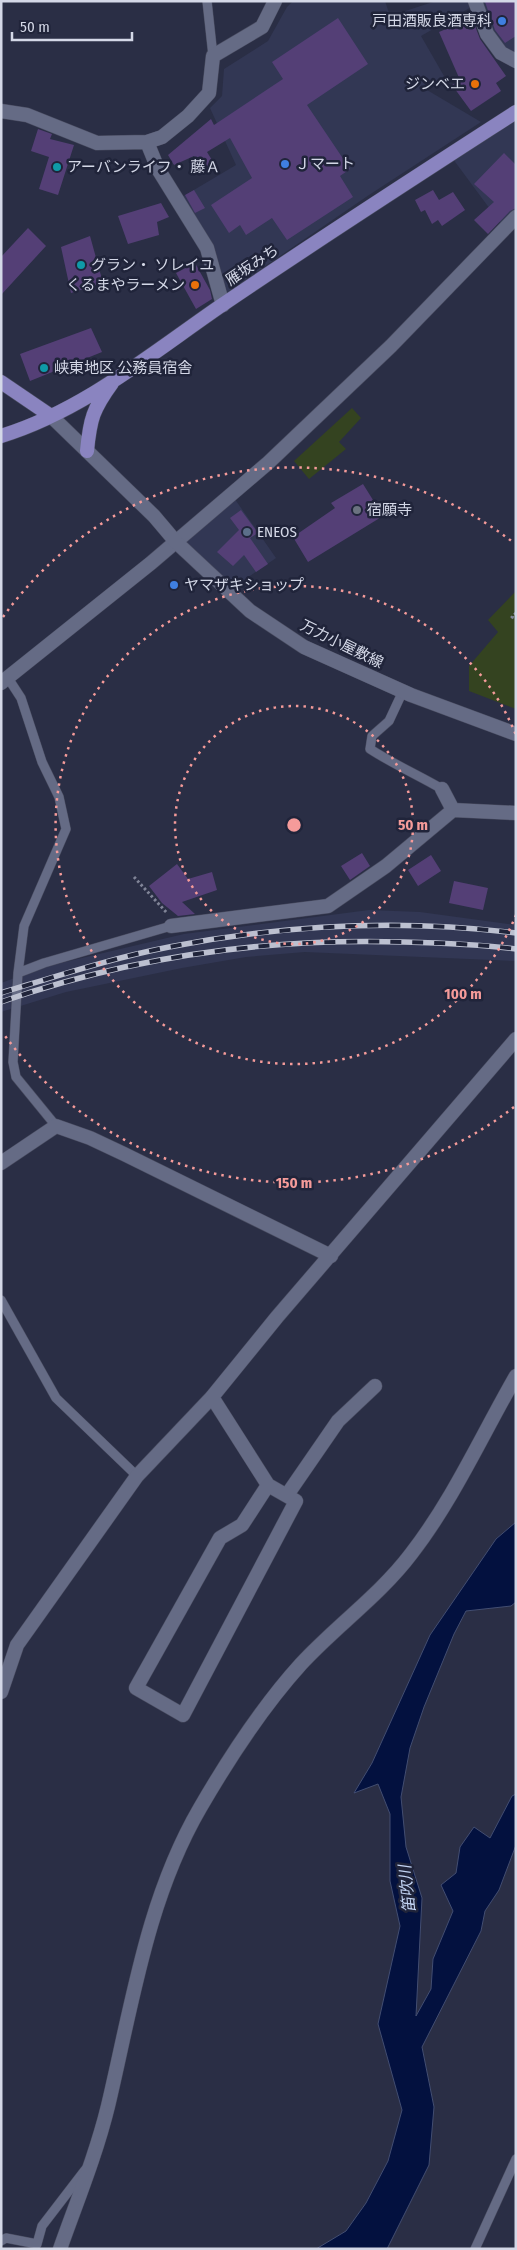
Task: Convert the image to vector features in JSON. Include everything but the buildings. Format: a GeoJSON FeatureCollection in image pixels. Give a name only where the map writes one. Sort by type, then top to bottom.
{"type":"FeatureCollection","features":[{"type":"Feature","properties":{"kind":"highway","name":"雁坂みち"},"geometry":{"type":"LineString","coordinates":[[1,436],[51,416],[116,379],[380,199],[516,112]]}},
{"type":"Feature","properties":{"kind":"highway"},"geometry":{"type":"LineString","coordinates":[[87,451],[92,415],[99,401],[116,379]]}},
{"type":"Feature","properties":{"kind":"highway"},"geometry":{"type":"LineString","coordinates":[[1,382],[51,416]]}},
{"type":"Feature","properties":{"kind":"street"},"geometry":{"type":"LineString","coordinates":[[1,111],[28,115],[97,143],[147,142],[162,137],[188,116],[209,93],[214,56],[262,27],[275,1]]}},
{"type":"Feature","properties":{"kind":"street"},"geometry":{"type":"LineString","coordinates":[[475,1],[487,34],[502,53],[516,61]]}},
{"type":"Feature","properties":{"kind":"street"},"geometry":{"type":"LineString","coordinates":[[147,142],[158,169],[207,248],[223,305]]}},
{"type":"Feature","properties":{"kind":"street"},"geometry":{"type":"LineString","coordinates":[[4,680],[176,542],[268,463],[362,374],[516,217]]}},
{"type":"Feature","properties":{"kind":"street","name":"万力小屋敷線"},"geometry":{"type":"LineString","coordinates":[[51,416],[154,516],[176,542],[250,611],[304,647],[403,691],[516,734]]}},
{"type":"Feature","properties":{"kind":"street"},"geometry":{"type":"LineString","coordinates":[[442,790],[453,810]]}},
{"type":"Feature","properties":{"kind":"street"},"geometry":{"type":"LineString","coordinates":[[171,926],[328,906],[386,866],[453,810],[516,813]]}},
{"type":"Feature","properties":{"kind":"street"},"geometry":{"type":"LineString","coordinates":[[1,1692],[17,1645],[137,1476],[212,1398],[277,1318],[516,1039]]}},
{"type":"Feature","properties":{"kind":"street"},"geometry":{"type":"LineString","coordinates":[[1,1163],[56,1126],[124,1154],[331,1256]]}},
{"type":"Feature","properties":{"kind":"street"},"geometry":{"type":"LineString","coordinates":[[60,2249],[95,2156],[143,1954],[172,1870],[198,1811],[259,1716],[301,1664],[379,1589],[411,1554],[448,1498],[516,1376]]}},
{"type":"Feature","properties":{"kind":"street"},"geometry":{"type":"LineString","coordinates":[[286,1495],[338,1420],[375,1386]]}},
{"type":"Feature","properties":{"kind":"street"},"geometry":{"type":"LineString","coordinates":[[212,1398],[268,1485],[296,1501],[182,1714],[136,1688],[220,1538],[242,1525],[268,1485]]}},
{"type":"Feature","properties":{"kind":"lane"},"geometry":{"type":"LineString","coordinates":[[206,1],[214,56]]}},
{"type":"Feature","properties":{"kind":"lane"},"geometry":{"type":"LineString","coordinates":[[4,680],[21,698],[42,762],[59,797],[66,830],[24,926],[18,973],[13,1062],[16,1077],[56,1126]]}},
{"type":"Feature","properties":{"kind":"lane"},"geometry":{"type":"LineString","coordinates":[[403,691],[389,721],[372,736],[370,749],[442,790]]}},
{"type":"Feature","properties":{"kind":"lane"},"geometry":{"type":"LineString","coordinates":[[18,973],[44,962],[171,926]]}},
{"type":"Feature","properties":{"kind":"lane"},"geometry":{"type":"LineString","coordinates":[[1,1300],[56,1398],[137,1476]]}},
{"type":"Feature","properties":{"kind":"lane"},"geometry":{"type":"LineString","coordinates":[[1,2240],[6,2238],[37,2244],[42,2226],[95,2156]]}},
{"type":"Feature","properties":{"kind":"lane"},"geometry":{"type":"LineString","coordinates":[[475,2249],[516,2159]]}},
{"type":"Feature","properties":{"kind":"path"},"geometry":{"type":"LineString","coordinates":[[516,613],[512,617],[516,619]]}},
{"type":"Feature","properties":{"kind":"path"},"geometry":{"type":"LineString","coordinates":[[134,877],[167,914],[171,926]]}},
{"type":"Feature","properties":{"kind":"shaded area"},"geometry":{"type":"Polygon","coordinates":[[[293,1],[385,1],[390,16],[436,1],[471,1],[473,6],[421,36],[444,76],[427,90],[481,122],[369,195],[223,295],[177,200],[236,165],[210,108],[222,96],[224,69],[268,41],[287,7],[293,1]]]}},
{"type":"Feature","properties":{"kind":"shaded area","name":"戸田酒販良酒専科"},"geometry":{"type":"Polygon","coordinates":[[[481,1],[516,1],[516,57],[500,46],[477,4],[481,1]]]}},
{"type":"Feature","properties":{"kind":"shaded area"},"geometry":{"type":"Polygon","coordinates":[[[516,112],[516,217],[504,228],[450,155],[516,112]]]}},
{"type":"Feature","properties":{"kind":"shaded area"},"geometry":{"type":"Polygon","coordinates":[[[232,495],[276,558],[228,591],[176,542],[232,495]]]}},
{"type":"Feature","properties":{"kind":"shaded area"},"geometry":{"type":"Polygon","coordinates":[[[369,910],[420,912],[516,925],[516,961],[305,952],[246,957],[66,992],[1,1012],[1,983],[48,966],[184,934],[369,910]]]}},
{"type":"Feature","properties":{"kind":"green space"},"geometry":{"type":"Polygon","coordinates":[[[352,408],[361,418],[339,442],[346,449],[309,479],[294,461],[352,408]]]}},
{"type":"Feature","properties":{"kind":"green space"},"geometry":{"type":"Polygon","coordinates":[[[516,591],[516,709],[469,691],[469,666],[498,632],[488,620],[516,591]]]}},
{"type":"Feature","properties":{"kind":"water","name":"笛吹川"},"geometry":{"type":"Polygon","coordinates":[[[516,1522],[516,1602],[511,1606],[466,1611],[454,1634],[424,1707],[410,1748],[401,1797],[406,1847],[422,1898],[416,2016],[431,1989],[433,1959],[453,1911],[441,1885],[456,1873],[460,1847],[474,1827],[490,1838],[512,1796],[516,1794],[516,1845],[499,1890],[485,1911],[481,1931],[422,2047],[434,2107],[429,2165],[387,2249],[316,2249],[346,2231],[366,2203],[388,2161],[402,2110],[378,2024],[400,1926],[390,1881],[390,1814],[378,1784],[354,1793],[372,1763],[430,1635],[496,1539],[516,1522]]]}},
{"type":"Feature","properties":{"kind":"railway"},"geometry":{"type":"LineString","coordinates":[[1,993],[148,951],[255,934],[298,929],[386,925],[430,926],[516,933]]}},
{"type":"Feature","properties":{"kind":"railway"},"geometry":{"type":"LineString","coordinates":[[1,1002],[99,973],[149,962],[250,947],[301,943],[403,942],[445,943],[516,949]]}},
{"type":"Feature","properties":{"kind":"place","name":"戸田酒販良酒専科"},"geometry":{"type":"Point","coordinates":[502,21]}},
{"type":"Feature","properties":{"kind":"place","name":"ジンベエ"},"geometry":{"type":"Point","coordinates":[475,84]}},
{"type":"Feature","properties":{"kind":"place","name":"Ｊマート"},"geometry":{"type":"Point","coordinates":[285,164]}},
{"type":"Feature","properties":{"kind":"place","name":"アーバンライフ・ 藤Ａ"},"geometry":{"type":"Point","coordinates":[57,167]}},
{"type":"Feature","properties":{"kind":"place","name":"グラン・ ソレイユ"},"geometry":{"type":"Point","coordinates":[81,265]}},
{"type":"Feature","properties":{"kind":"place","name":"くるまやラーメン"},"geometry":{"type":"Point","coordinates":[195,285]}},
{"type":"Feature","properties":{"kind":"place","name":"峡東地区 公務員宿舎"},"geometry":{"type":"Point","coordinates":[44,368]}},
{"type":"Feature","properties":{"kind":"place","name":"宿願寺"},"geometry":{"type":"Point","coordinates":[357,510]}},
{"type":"Feature","properties":{"kind":"place","name":"ENEOS"},"geometry":{"type":"Point","coordinates":[247,532]}},
{"type":"Feature","properties":{"kind":"place","name":"ヤマザキショップ"},"geometry":{"type":"Point","coordinates":[174,585]}}]}
